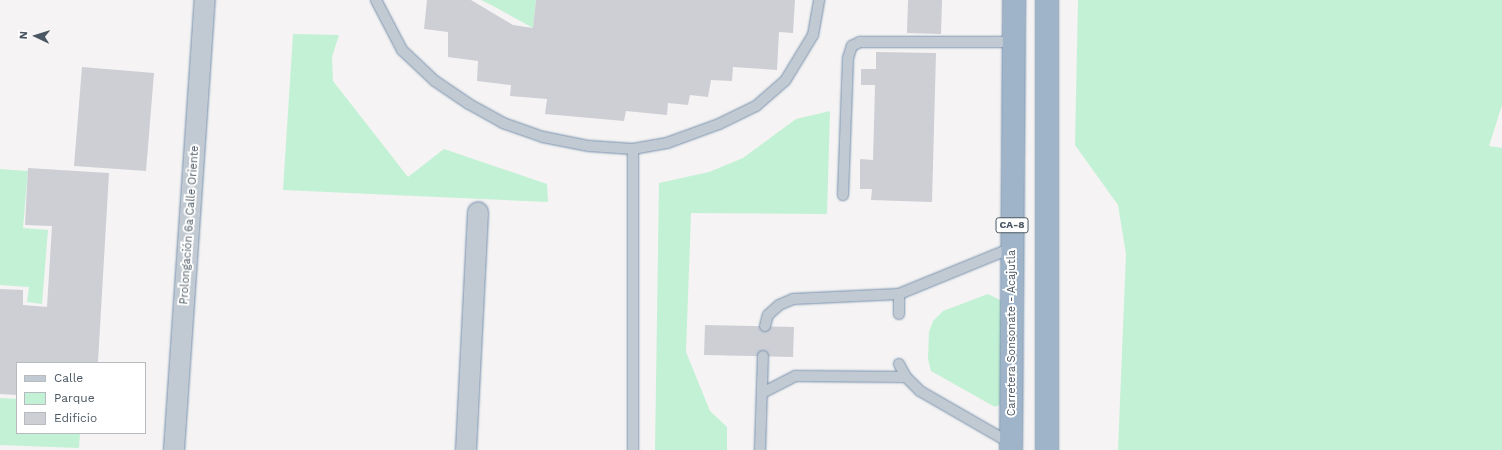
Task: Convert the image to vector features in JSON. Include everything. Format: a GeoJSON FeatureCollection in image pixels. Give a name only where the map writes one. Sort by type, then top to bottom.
{"type":"FeatureCollection","features":[{"type":"Feature","properties":{"kind":"highway","name":"Carretera Sonsonate - Acajutla"},"geometry":{"type":"LineString","coordinates":[[1012,447],[1014,0]]}},
{"type":"Feature","properties":{"kind":"highway"},"geometry":{"type":"LineString","coordinates":[[1047,0],[1047,450]]}},
{"type":"Feature","properties":{"kind":"street","name":"Prolongación 6a Calle Oriente"},"geometry":{"type":"LineString","coordinates":[[174,450],[205,0]]}},
{"type":"Feature","properties":{"kind":"street"},"geometry":{"type":"LineString","coordinates":[[466,450],[478,212]]}},
{"type":"Feature","properties":{"kind":"lane"},"geometry":{"type":"LineString","coordinates":[[376,0],[402,50],[435,81],[469,104],[503,123],[543,137],[589,146],[634,149],[666,143],[719,124],[756,106],[785,81],[813,35],[819,0]]}},
{"type":"Feature","properties":{"kind":"lane"},"geometry":{"type":"LineString","coordinates":[[843,195],[848,58],[852,46],[860,42],[1014,42]]}},
{"type":"Feature","properties":{"kind":"lane"},"geometry":{"type":"LineString","coordinates":[[633,450],[634,149]]}},
{"type":"Feature","properties":{"kind":"lane"},"geometry":{"type":"LineString","coordinates":[[765,326],[768,315],[779,305],[793,299],[898,294],[1012,248]]}},
{"type":"Feature","properties":{"kind":"lane"},"geometry":{"type":"LineString","coordinates":[[898,294],[899,314]]}},
{"type":"Feature","properties":{"kind":"lane"},"geometry":{"type":"LineString","coordinates":[[760,450],[763,356]]}},
{"type":"Feature","properties":{"kind":"lane"},"geometry":{"type":"LineString","coordinates":[[899,364],[906,378],[920,391],[1012,447]]}},
{"type":"Feature","properties":{"kind":"lane"},"geometry":{"type":"LineString","coordinates":[[762,393],[794,376],[906,378]]}},
{"type":"Feature","properties":{"kind":"green space"},"geometry":{"type":"Polygon","coordinates":[[[481,0],[536,0],[533,28],[495,7],[481,0]]]}},
{"type":"Feature","properties":{"kind":"green space"},"geometry":{"type":"Polygon","coordinates":[[[1078,0],[1502,0],[1502,105],[1489,146],[1502,148],[1502,450],[1118,450],[1126,254],[1118,205],[1075,145],[1078,0]]]}},
{"type":"Feature","properties":{"kind":"green space"},"geometry":{"type":"Polygon","coordinates":[[[293,34],[339,35],[332,57],[333,81],[408,177],[444,149],[547,184],[548,202],[283,190],[293,34]]]}},
{"type":"Feature","properties":{"kind":"green space"},"geometry":{"type":"Polygon","coordinates":[[[830,111],[827,214],[691,213],[686,352],[710,411],[727,427],[727,450],[655,450],[659,183],[709,172],[743,158],[796,119],[830,111]]]}},
{"type":"Feature","properties":{"kind":"green space"},"geometry":{"type":"Polygon","coordinates":[[[0,169],[28,171],[23,228],[48,230],[42,304],[27,302],[29,287],[0,285],[0,169]]]}},
{"type":"Feature","properties":{"kind":"green space"},"geometry":{"type":"Polygon","coordinates":[[[988,294],[1002,301],[1001,404],[995,407],[931,371],[928,359],[929,332],[933,321],[943,311],[988,294]]]}},
{"type":"Feature","properties":{"kind":"green space"},"geometry":{"type":"Polygon","coordinates":[[[0,398],[16,399],[16,434],[80,434],[79,448],[0,445],[0,398]]]}},
{"type":"Feature","properties":{"kind":"building"},"geometry":{"type":"Polygon","coordinates":[[[427,0],[471,0],[513,25],[533,28],[536,0],[795,0],[793,33],[779,32],[777,70],[733,67],[732,81],[711,80],[708,97],[690,95],[688,105],[668,103],[667,115],[626,111],[624,121],[545,114],[547,99],[510,96],[511,85],[477,81],[478,61],[448,57],[448,32],[424,29],[427,0]]]}},
{"type":"Feature","properties":{"kind":"building"},"geometry":{"type":"Polygon","coordinates":[[[908,0],[942,0],[941,34],[907,33],[908,0]]]}},
{"type":"Feature","properties":{"kind":"building"},"geometry":{"type":"Polygon","coordinates":[[[876,52],[936,53],[932,202],[871,200],[872,189],[860,189],[860,159],[873,160],[875,85],[861,85],[861,69],[876,69],[876,52]]]}},
{"type":"Feature","properties":{"kind":"building"},"geometry":{"type":"Polygon","coordinates":[[[82,67],[154,73],[146,171],[74,166],[82,67]]]}},
{"type":"Feature","properties":{"kind":"building"},"geometry":{"type":"Polygon","coordinates":[[[28,168],[109,173],[98,362],[16,362],[16,395],[0,394],[0,289],[23,290],[23,305],[47,307],[52,226],[25,225],[28,168]]]}},
{"type":"Feature","properties":{"kind":"building"},"geometry":{"type":"Polygon","coordinates":[[[705,325],[794,327],[793,357],[704,355],[705,325]]]}}]}
